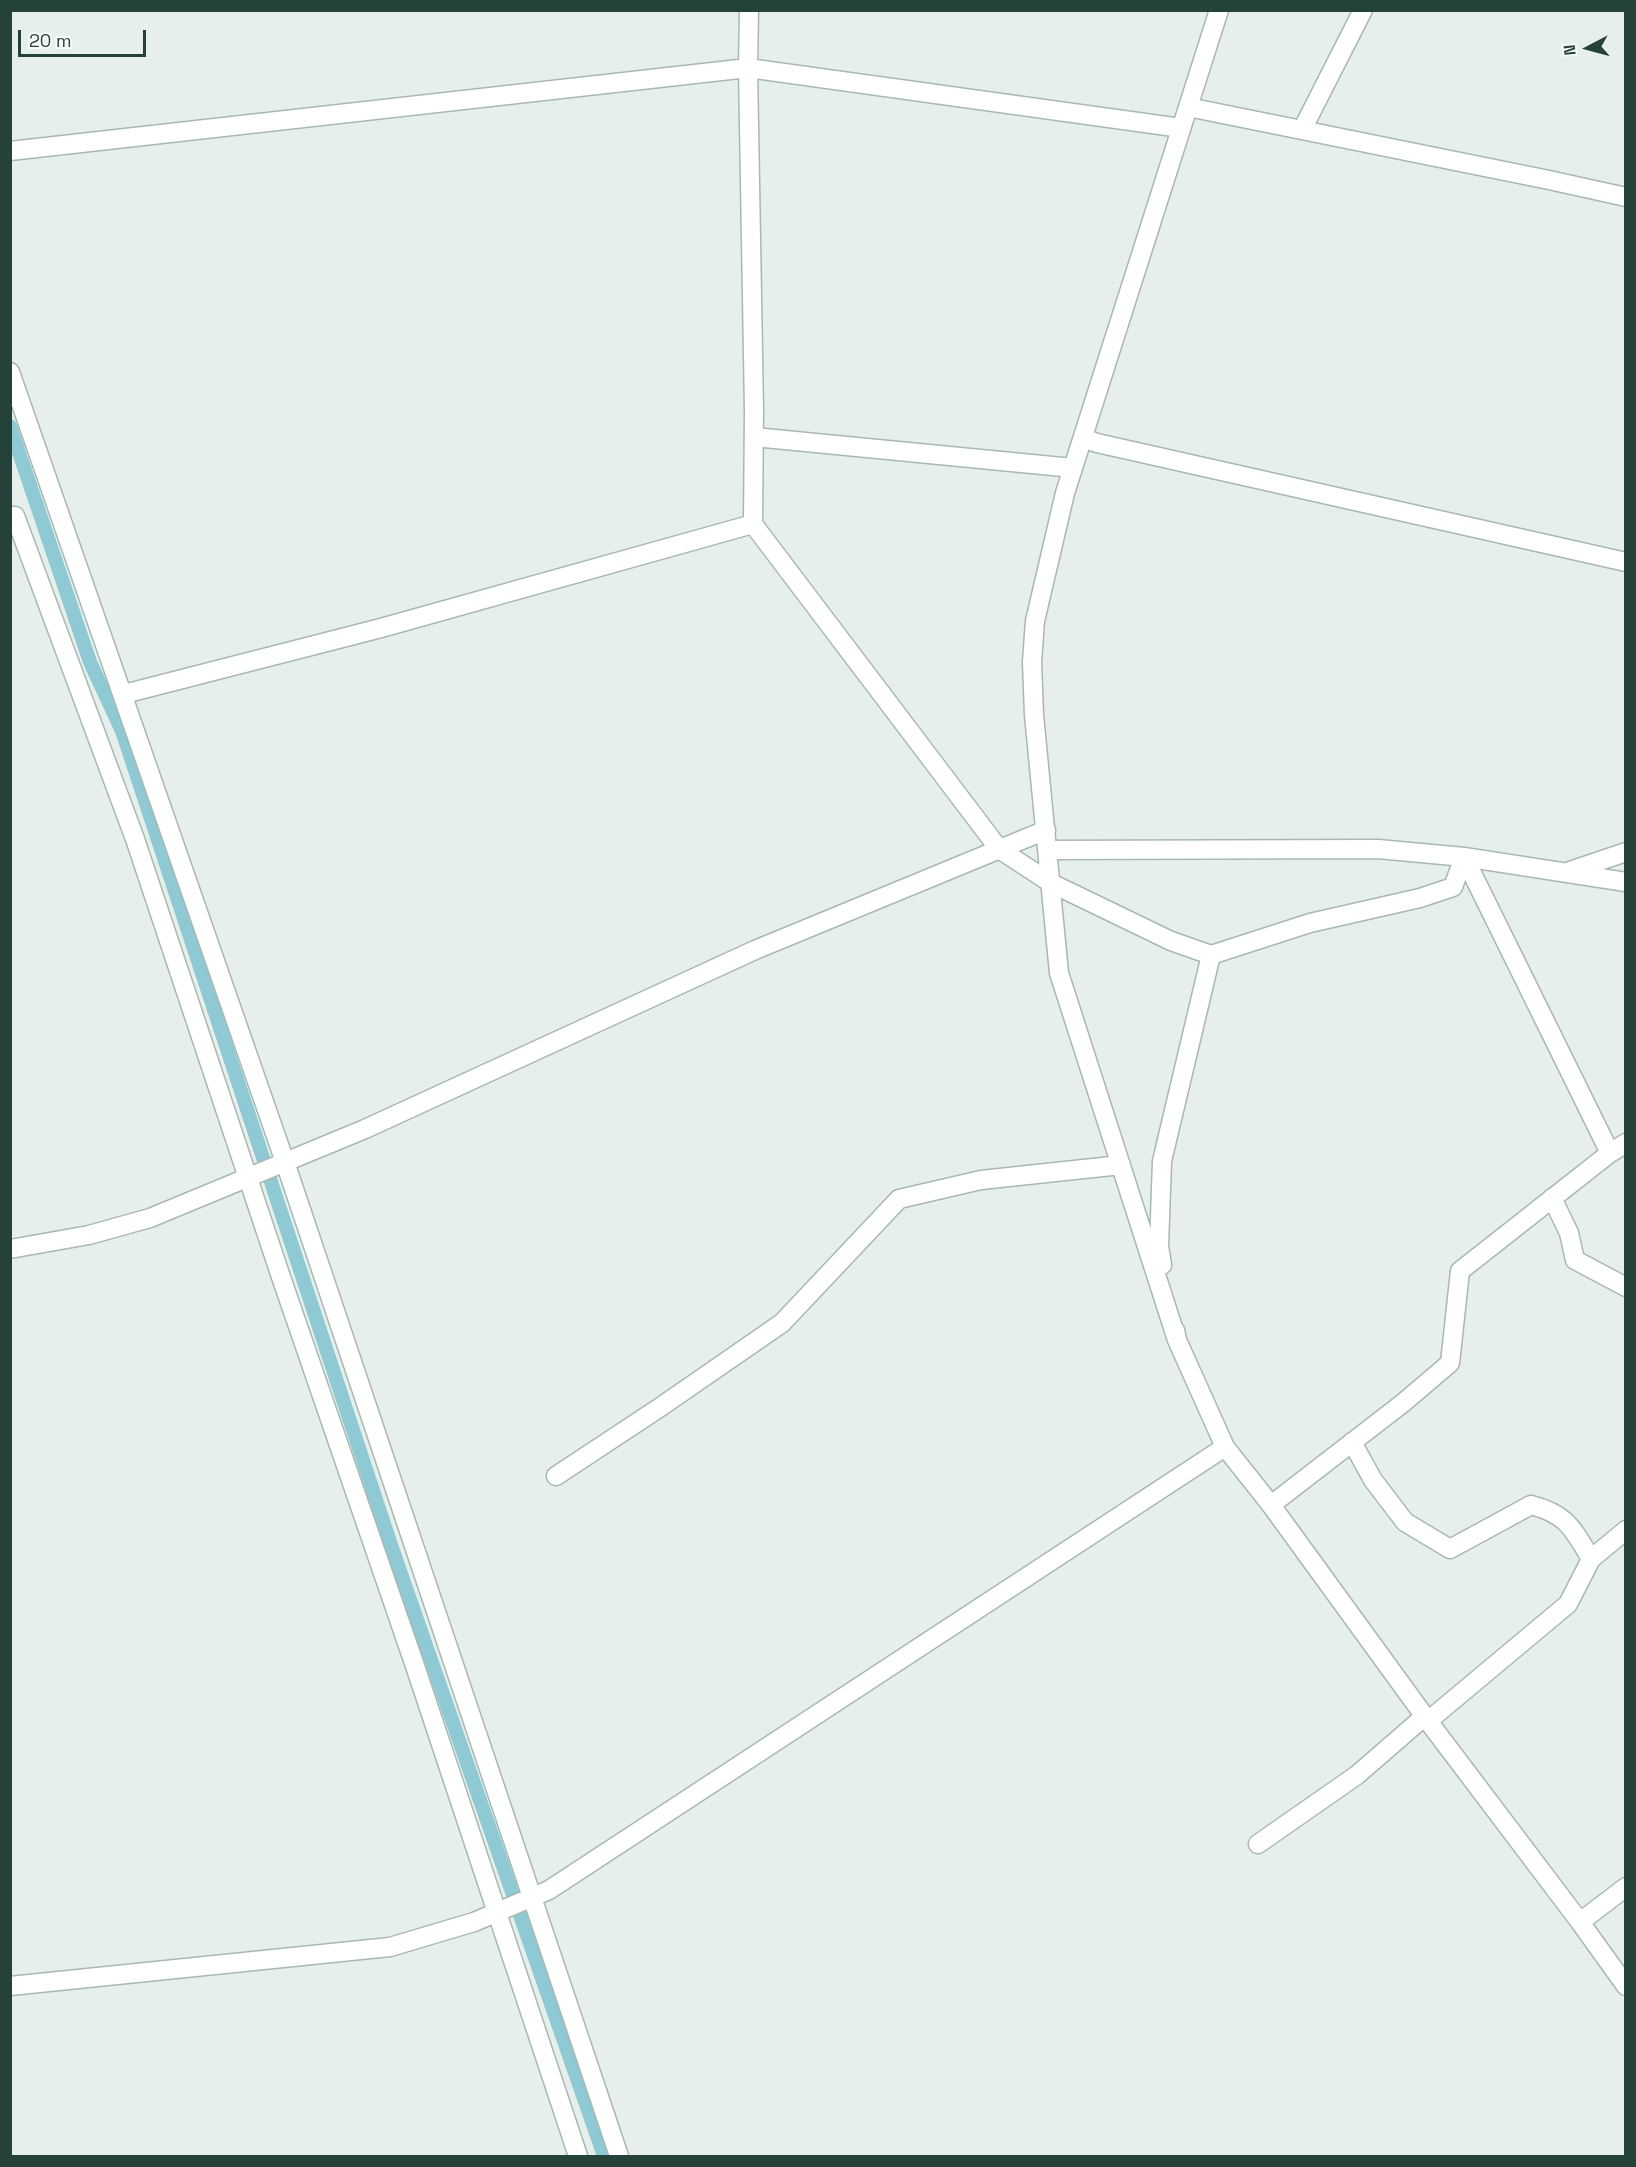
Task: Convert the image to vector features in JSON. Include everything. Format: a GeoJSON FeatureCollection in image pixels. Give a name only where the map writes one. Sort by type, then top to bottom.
{"type":"FeatureCollection","features":[{"type":"Feature","properties":{"kind":"street"},"geometry":{"type":"LineString","coordinates":[[749,10],[753,524],[999,849],[1051,883],[1171,941],[1211,955],[1310,923],[1420,898],[1453,887],[1464,857]]}},
{"type":"Feature","properties":{"kind":"street"},"geometry":{"type":"LineString","coordinates":[[1219,10],[1065,493],[1035,621],[1032,662],[1034,715],[1059,973],[1177,1340],[1225,1447],[1626,1986]]}},
{"type":"Feature","properties":{"kind":"street"},"geometry":{"type":"LineString","coordinates":[[1302,130],[1363,10]]}},
{"type":"Feature","properties":{"kind":"street"},"geometry":{"type":"LineString","coordinates":[[10,151],[748,68],[1181,128]]}},
{"type":"Feature","properties":{"kind":"street"},"geometry":{"type":"LineString","coordinates":[[1188,106],[1626,197]]}},
{"type":"Feature","properties":{"kind":"street"},"geometry":{"type":"LineString","coordinates":[[10,372],[124,694],[619,2157]]}},
{"type":"Feature","properties":{"kind":"street"},"geometry":{"type":"LineString","coordinates":[[754,437],[1073,468]]}},
{"type":"Feature","properties":{"kind":"street"},"geometry":{"type":"LineString","coordinates":[[1083,438],[1109,446],[1626,562]]}},
{"type":"Feature","properties":{"kind":"street"},"geometry":{"type":"LineString","coordinates":[[10,516],[15,516],[135,839],[500,1911],[578,2157]]}},
{"type":"Feature","properties":{"kind":"street"},"geometry":{"type":"LineString","coordinates":[[124,694],[381,628],[753,524]]}},
{"type":"Feature","properties":{"kind":"street"},"geometry":{"type":"LineString","coordinates":[[10,1249],[89,1235],[150,1218],[364,1129],[755,950],[1046,830]]}},
{"type":"Feature","properties":{"kind":"street"},"geometry":{"type":"LineString","coordinates":[[1047,850],[1378,849],[1464,857],[1626,882]]}},
{"type":"Feature","properties":{"kind":"street"},"geometry":{"type":"LineString","coordinates":[[1566,872],[1626,852]]}},
{"type":"Feature","properties":{"kind":"street"},"geometry":{"type":"LineString","coordinates":[[1270,1505],[1450,1363],[1460,1271],[1618,1148],[1464,857]]}},
{"type":"Feature","properties":{"kind":"street"},"geometry":{"type":"LineString","coordinates":[[1177,1340],[1159,1246],[1162,1161],[1211,955]]}},
{"type":"Feature","properties":{"kind":"street"},"geometry":{"type":"LineString","coordinates":[[556,1476],[782,1323],[899,1199],[981,1180],[1121,1165]]}},
{"type":"Feature","properties":{"kind":"street"},"geometry":{"type":"LineString","coordinates":[[1552,1198],[1569,1233],[1575,1260],[1626,1287]]}},
{"type":"Feature","properties":{"kind":"street"},"geometry":{"type":"LineString","coordinates":[[1352,1442],[1373,1480],[1405,1522],[1450,1549],[1531,1505],[1569,1522],[1591,1558]]}},
{"type":"Feature","properties":{"kind":"street"},"geometry":{"type":"LineString","coordinates":[[10,1986],[390,1947],[474,1922],[531,1898],[549,1890],[1225,1447]]}},
{"type":"Feature","properties":{"kind":"street"},"geometry":{"type":"LineString","coordinates":[[1258,1844],[1357,1775],[1568,1604],[1591,1558],[1626,1530]]}},
{"type":"Feature","properties":{"kind":"street"},"geometry":{"type":"LineString","coordinates":[[1580,1922],[1626,1887]]}},
{"type":"Feature","properties":{"kind":"waterway"},"geometry":{"type":"LineString","coordinates":[[10,426],[90,662],[122,731],[391,1545],[604,2156]]}}]}
